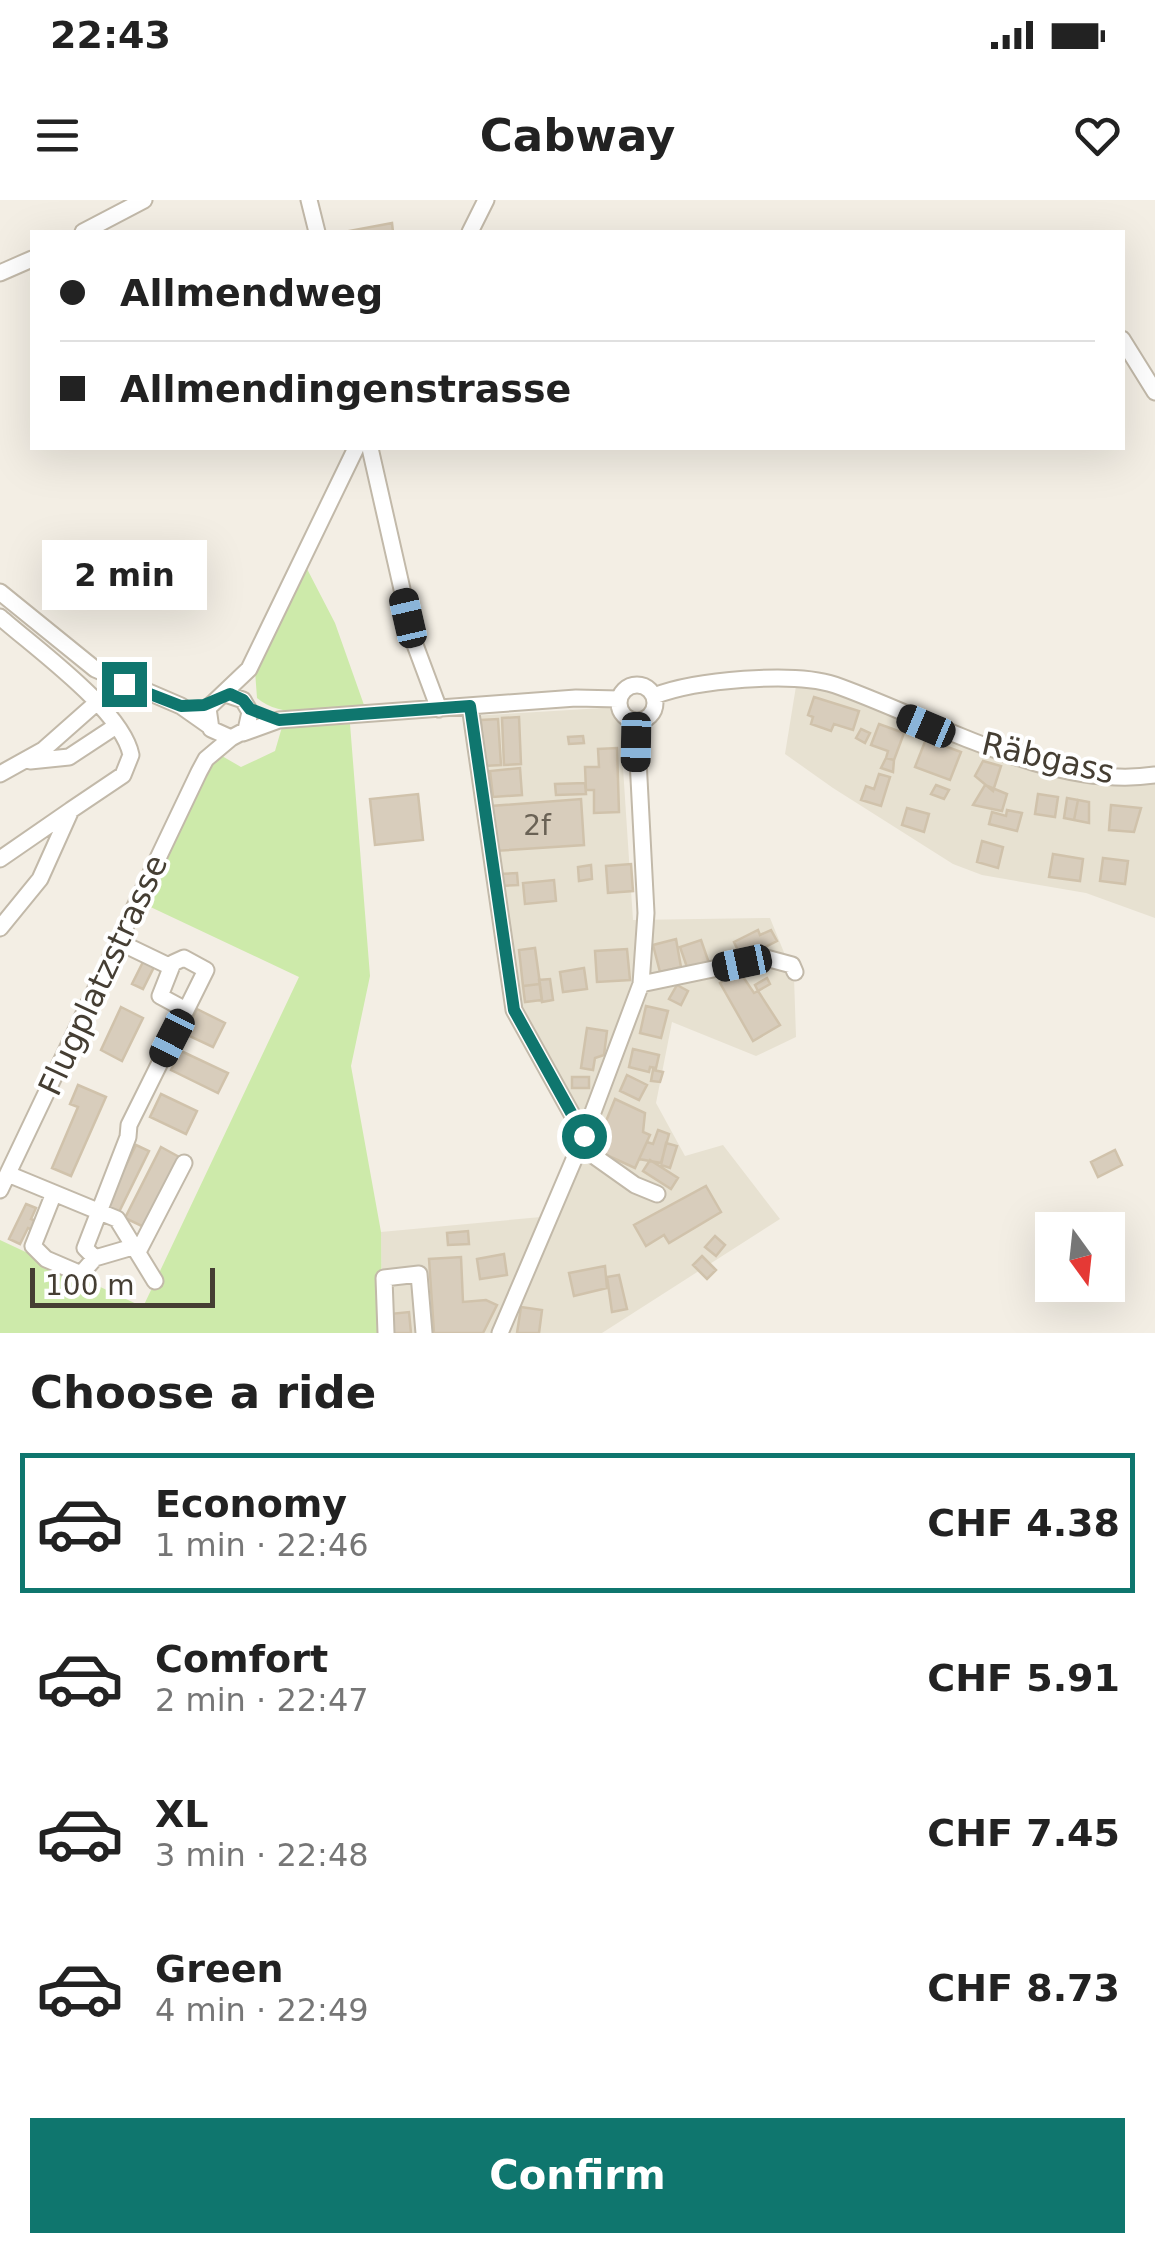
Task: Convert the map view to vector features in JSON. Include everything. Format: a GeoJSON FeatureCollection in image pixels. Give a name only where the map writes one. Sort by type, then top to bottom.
{"type":"FeatureCollection","features":[{"type":"Feature","properties":{"kind":"street"},"geometry":{"type":"LineString","coordinates":[[87,230],[144,200]]}},
{"type":"Feature","properties":{"kind":"street"},"geometry":{"type":"LineString","coordinates":[[309,200],[316,230]]}},
{"type":"Feature","properties":{"kind":"street"},"geometry":{"type":"LineString","coordinates":[[471,230],[486,200]]}},
{"type":"Feature","properties":{"kind":"street"},"geometry":{"type":"LineString","coordinates":[[0,273],[30,259]]}},
{"type":"Feature","properties":{"kind":"street"},"geometry":{"type":"LineString","coordinates":[[1125,344],[1155,392]]}},
{"type":"Feature","properties":{"kind":"street"},"geometry":{"type":"LineString","coordinates":[[218,698],[249,668],[355,450]]}},
{"type":"Feature","properties":{"kind":"street"},"geometry":{"type":"LineString","coordinates":[[370,450],[414,642],[439,709]]}},
{"type":"Feature","properties":{"kind":"street"},"geometry":{"type":"LineString","coordinates":[[0,592],[95,668],[181,706],[209,726],[237,735],[279,720],[619,698],[635,684],[646,687],[654,696],[652,714],[636,721]]}},
{"type":"Feature","properties":{"kind":"street"},"geometry":{"type":"LineString","coordinates":[[0,617],[96,704],[129,745],[129,765],[123,775],[0,859]]}},
{"type":"Feature","properties":{"kind":"street"},"geometry":{"type":"LineString","coordinates":[[237,735],[250,720],[249,668]]}},
{"type":"Feature","properties":{"kind":"street","name":"Räbgass"},"geometry":{"type":"LineString","coordinates":[[654,696],[703,684],[823,682],[956,737],[1065,768],[1118,777],[1155,775]]}},
{"type":"Feature","properties":{"kind":"street"},"geometry":{"type":"LineString","coordinates":[[181,706],[218,698],[279,720]]}},
{"type":"Feature","properties":{"kind":"street","name":"Flugplatzstrasse"},"geometry":{"type":"LineString","coordinates":[[0,1190],[206,760],[209,726],[218,698]]}},
{"type":"Feature","properties":{"kind":"street"},"geometry":{"type":"LineString","coordinates":[[619,698],[621,712],[636,721]]}},
{"type":"Feature","properties":{"kind":"street"},"geometry":{"type":"LineString","coordinates":[[0,776],[26,761],[96,704]]}},
{"type":"Feature","properties":{"kind":"street"},"geometry":{"type":"LineString","coordinates":[[470,706],[514,1010],[582,1141],[636,1185],[658,1194]]}},
{"type":"Feature","properties":{"kind":"street"},"geometry":{"type":"LineString","coordinates":[[500,1333],[582,1141],[641,984],[646,913],[636,721]]}},
{"type":"Feature","properties":{"kind":"street"},"geometry":{"type":"LineString","coordinates":[[26,761],[69,756],[116,726]]}},
{"type":"Feature","properties":{"kind":"street","name":"Flugplatzstrasse"},"geometry":{"type":"LineString","coordinates":[[206,760],[237,735]]}},
{"type":"Feature","properties":{"kind":"street"},"geometry":{"type":"LineString","coordinates":[[0,928],[5,911],[40,879],[71,810]]}},
{"type":"Feature","properties":{"kind":"street"},"geometry":{"type":"LineString","coordinates":[[118,942],[171,967]]}},
{"type":"Feature","properties":{"kind":"street"},"geometry":{"type":"LineString","coordinates":[[94,1258],[85,1248],[128,1138],[129,1126],[206,970],[184,958],[171,967],[160,996],[186,1010]]}},
{"type":"Feature","properties":{"kind":"street"},"geometry":{"type":"LineString","coordinates":[[641,984],[766,958],[792,964],[795,972]]}},
{"type":"Feature","properties":{"kind":"street"},"geometry":{"type":"LineString","coordinates":[[94,1258],[138,1248],[184,1163]]}},
{"type":"Feature","properties":{"kind":"street"},"geometry":{"type":"LineString","coordinates":[[8,1174],[117,1219],[155,1281]]}},
{"type":"Feature","properties":{"kind":"street"},"geometry":{"type":"LineString","coordinates":[[54,1193],[32,1246],[46,1259],[82,1274],[92,1267],[94,1258]]}},
{"type":"Feature","properties":{"kind":"street"},"geometry":{"type":"LineString","coordinates":[[386,1333],[384,1278],[418,1274],[424,1333]]}},
{"type":"Feature","properties":{"kind":"shaded area"},"geometry":{"type":"Polygon","coordinates":[[[797,680],[1065,768],[1155,775],[1155,918],[1086,893],[982,875],[953,864],[833,788],[785,754],[797,680]]]}},
{"type":"Feature","properties":{"kind":"shaded area"},"geometry":{"type":"Polygon","coordinates":[[[619,707],[633,920],[770,918],[794,977],[796,1037],[756,1056],[672,1022],[656,1103],[685,1156],[723,1145],[780,1219],[602,1333],[382,1333],[381,1232],[552,1216],[584,1136],[519,1025],[471,716],[619,707]]]}},
{"type":"Feature","properties":{"kind":"green space"},"geometry":{"type":"Polygon","coordinates":[[[305,565],[335,623],[364,705],[294,711],[257,698],[255,671],[305,565]]]}},
{"type":"Feature","properties":{"kind":"green space"},"geometry":{"type":"Polygon","coordinates":[[[350,724],[370,976],[351,1066],[381,1232],[382,1333],[0,1333],[0,1240],[143,1307],[299,977],[142,903],[213,759],[222,756],[241,767],[275,751],[282,727],[350,724]]]}},
{"type":"Feature","properties":{"kind":"building"},"geometry":{"type":"Polygon","coordinates":[[[392,223],[393,230],[355,230],[392,223]]]}},
{"type":"Feature","properties":{"kind":"building"},"geometry":{"type":"Polygon","coordinates":[[[814,697],[859,711],[853,730],[834,724],[831,731],[811,724],[813,717],[808,715],[814,697]]]}},
{"type":"Feature","properties":{"kind":"building"},"geometry":{"type":"Polygon","coordinates":[[[519,717],[521,764],[504,765],[502,718],[519,717]]]}},
{"type":"Feature","properties":{"kind":"building"},"geometry":{"type":"Polygon","coordinates":[[[498,719],[501,765],[484,766],[481,720],[498,719]]]}},
{"type":"Feature","properties":{"kind":"building"},"geometry":{"type":"Polygon","coordinates":[[[879,724],[904,733],[894,760],[886,758],[888,751],[871,745],[879,724]]]}},
{"type":"Feature","properties":{"kind":"building"},"geometry":{"type":"Polygon","coordinates":[[[861,729],[870,733],[865,743],[856,738],[861,729]]]}},
{"type":"Feature","properties":{"kind":"building"},"geometry":{"type":"Polygon","coordinates":[[[583,736],[584,743],[569,744],[568,737],[583,736]]]}},
{"type":"Feature","properties":{"kind":"building"},"geometry":{"type":"Polygon","coordinates":[[[926,739],[961,752],[950,780],[915,767],[926,739]]]}},
{"type":"Feature","properties":{"kind":"building"},"geometry":{"type":"Polygon","coordinates":[[[617,748],[619,812],[594,813],[594,790],[586,790],[585,767],[599,767],[598,749],[617,748]]]}},
{"type":"Feature","properties":{"kind":"building"},"geometry":{"type":"Polygon","coordinates":[[[886,758],[894,760],[893,772],[881,768],[886,758]]]}},
{"type":"Feature","properties":{"kind":"building"},"geometry":{"type":"Polygon","coordinates":[[[983,761],[1001,766],[993,791],[975,776],[983,761]]]}},
{"type":"Feature","properties":{"kind":"building"},"geometry":{"type":"Polygon","coordinates":[[[520,768],[522,795],[493,797],[490,771],[520,768]]]}},
{"type":"Feature","properties":{"kind":"building"},"geometry":{"type":"Polygon","coordinates":[[[879,774],[890,777],[881,806],[861,800],[866,786],[874,789],[879,774]]]}},
{"type":"Feature","properties":{"kind":"building"},"geometry":{"type":"Polygon","coordinates":[[[585,783],[586,794],[556,795],[555,784],[585,783]]]}},
{"type":"Feature","properties":{"kind":"building"},"geometry":{"type":"Polygon","coordinates":[[[936,785],[949,790],[944,799],[931,794],[936,785]]]}},
{"type":"Feature","properties":{"kind":"building"},"geometry":{"type":"Polygon","coordinates":[[[985,785],[1007,794],[1002,811],[973,805],[985,785]]]}},
{"type":"Feature","properties":{"kind":"building"},"geometry":{"type":"Polygon","coordinates":[[[418,794],[423,840],[375,845],[370,799],[418,794]]]}},
{"type":"Feature","properties":{"kind":"building"},"geometry":{"type":"Polygon","coordinates":[[[1038,794],[1058,797],[1055,817],[1035,814],[1038,794]]]}},
{"type":"Feature","properties":{"kind":"building"},"geometry":{"type":"Polygon","coordinates":[[[1067,798],[1078,800],[1074,820],[1064,818],[1067,798]]]}},
{"type":"Feature","properties":{"kind":"building"},"geometry":{"type":"Polygon","coordinates":[[[581,799],[584,845],[494,851],[491,806],[581,799]]]}},
{"type":"Feature","properties":{"kind":"building"},"geometry":{"type":"Polygon","coordinates":[[[1078,800],[1089,802],[1089,823],[1074,820],[1078,800]]]}},
{"type":"Feature","properties":{"kind":"building"},"geometry":{"type":"Polygon","coordinates":[[[1111,805],[1141,808],[1134,832],[1109,830],[1111,805]]]}},
{"type":"Feature","properties":{"kind":"building"},"geometry":{"type":"Polygon","coordinates":[[[907,808],[929,814],[924,832],[902,825],[907,808]]]}},
{"type":"Feature","properties":{"kind":"building"},"geometry":{"type":"Polygon","coordinates":[[[1007,810],[1022,813],[1017,831],[989,824],[992,812],[1006,816],[1007,810]]]}},
{"type":"Feature","properties":{"kind":"building"},"geometry":{"type":"Polygon","coordinates":[[[982,841],[1003,847],[998,868],[977,862],[982,841]]]}},
{"type":"Feature","properties":{"kind":"building"},"geometry":{"type":"Polygon","coordinates":[[[1053,854],[1083,859],[1080,881],[1049,877],[1053,854]]]}},
{"type":"Feature","properties":{"kind":"building"},"geometry":{"type":"Polygon","coordinates":[[[1103,858],[1128,861],[1125,884],[1100,881],[1103,858]]]}},
{"type":"Feature","properties":{"kind":"building"},"geometry":{"type":"Polygon","coordinates":[[[631,864],[633,891],[608,893],[606,866],[631,864]]]}},
{"type":"Feature","properties":{"kind":"building"},"geometry":{"type":"Polygon","coordinates":[[[591,865],[592,879],[579,881],[578,867],[591,865]]]}},
{"type":"Feature","properties":{"kind":"building"},"geometry":{"type":"Polygon","coordinates":[[[517,873],[518,885],[500,886],[499,874],[517,873]]]}},
{"type":"Feature","properties":{"kind":"building"},"geometry":{"type":"Polygon","coordinates":[[[554,880],[556,901],[525,904],[523,883],[554,880]]]}},
{"type":"Feature","properties":{"kind":"building"},"geometry":{"type":"Polygon","coordinates":[[[758,930],[760,935],[771,930],[777,941],[742,959],[734,942],[758,930]]]}},
{"type":"Feature","properties":{"kind":"building"},"geometry":{"type":"Polygon","coordinates":[[[676,939],[681,967],[660,972],[653,945],[676,939]]]}},
{"type":"Feature","properties":{"kind":"building"},"geometry":{"type":"Polygon","coordinates":[[[701,940],[710,966],[689,973],[680,947],[701,940]]]}},
{"type":"Feature","properties":{"kind":"building"},"geometry":{"type":"Polygon","coordinates":[[[535,948],[540,984],[523,986],[519,950],[535,948]]]}},
{"type":"Feature","properties":{"kind":"building"},"geometry":{"type":"Polygon","coordinates":[[[627,949],[630,980],[597,982],[595,951],[627,949]]]}},
{"type":"Feature","properties":{"kind":"building"},"geometry":{"type":"Polygon","coordinates":[[[144,960],[155,965],[143,989],[132,984],[144,960]]]}},
{"type":"Feature","properties":{"kind":"building"},"geometry":{"type":"Polygon","coordinates":[[[584,968],[587,989],[563,992],[560,972],[584,968]]]}},
{"type":"Feature","properties":{"kind":"building"},"geometry":{"type":"Polygon","coordinates":[[[739,971],[754,993],[758,991],[780,1025],[753,1041],[720,983],[739,971]]]}},
{"type":"Feature","properties":{"kind":"building"},"geometry":{"type":"Polygon","coordinates":[[[767,978],[770,984],[758,991],[755,985],[767,978]]]}},
{"type":"Feature","properties":{"kind":"building"},"geometry":{"type":"Polygon","coordinates":[[[550,979],[553,1000],[542,1002],[539,980],[550,979]]]}},
{"type":"Feature","properties":{"kind":"building"},"geometry":{"type":"Polygon","coordinates":[[[540,984],[542,1000],[525,1002],[523,986],[540,984]]]}},
{"type":"Feature","properties":{"kind":"building"},"geometry":{"type":"Polygon","coordinates":[[[677,985],[688,991],[681,1005],[669,999],[677,985]]]}},
{"type":"Feature","properties":{"kind":"building"},"geometry":{"type":"Polygon","coordinates":[[[646,1006],[668,1011],[661,1038],[640,1033],[646,1006]]]}},
{"type":"Feature","properties":{"kind":"building"},"geometry":{"type":"Polygon","coordinates":[[[121,1007],[143,1018],[122,1061],[101,1050],[121,1007]]]}},
{"type":"Feature","properties":{"kind":"building"},"geometry":{"type":"Polygon","coordinates":[[[197,1009],[225,1023],[213,1047],[185,1034],[197,1009]]]}},
{"type":"Feature","properties":{"kind":"building"},"geometry":{"type":"Polygon","coordinates":[[[587,1028],[607,1031],[604,1055],[595,1058],[593,1070],[581,1068],[587,1028]]]}},
{"type":"Feature","properties":{"kind":"building"},"geometry":{"type":"Polygon","coordinates":[[[633,1049],[659,1055],[656,1068],[650,1067],[649,1072],[629,1067],[633,1049]]]}},
{"type":"Feature","properties":{"kind":"building"},"geometry":{"type":"Polygon","coordinates":[[[181,1051],[228,1073],[218,1093],[171,1070],[181,1051]]]}},
{"type":"Feature","properties":{"kind":"building"},"geometry":{"type":"Polygon","coordinates":[[[653,1070],[663,1072],[660,1082],[651,1081],[653,1070]]]}},
{"type":"Feature","properties":{"kind":"building"},"geometry":{"type":"Polygon","coordinates":[[[627,1075],[647,1085],[639,1100],[620,1091],[627,1075]]]}},
{"type":"Feature","properties":{"kind":"building"},"geometry":{"type":"Polygon","coordinates":[[[572,1077],[589,1077],[589,1088],[572,1088],[572,1077]]]}},
{"type":"Feature","properties":{"kind":"building"},"geometry":{"type":"Polygon","coordinates":[[[78,1085],[106,1097],[71,1176],[52,1168],[78,1107],[70,1104],[78,1085]]]}},
{"type":"Feature","properties":{"kind":"building"},"geometry":{"type":"Polygon","coordinates":[[[161,1094],[197,1111],[186,1134],[150,1117],[161,1094]]]}},
{"type":"Feature","properties":{"kind":"building"},"geometry":{"type":"Polygon","coordinates":[[[615,1099],[645,1113],[643,1132],[650,1135],[635,1168],[600,1152],[604,1143],[598,1141],[615,1099]]]}},
{"type":"Feature","properties":{"kind":"building"},"geometry":{"type":"Polygon","coordinates":[[[658,1130],[669,1134],[661,1163],[639,1159],[647,1142],[653,1144],[658,1130]]]}},
{"type":"Feature","properties":{"kind":"building"},"geometry":{"type":"Polygon","coordinates":[[[666,1143],[677,1146],[670,1168],[661,1165],[666,1143]]]}},
{"type":"Feature","properties":{"kind":"building"},"geometry":{"type":"Polygon","coordinates":[[[136,1145],[149,1151],[118,1214],[105,1208],[136,1145]]]}},
{"type":"Feature","properties":{"kind":"building"},"geometry":{"type":"Polygon","coordinates":[[[161,1147],[181,1158],[146,1228],[125,1218],[161,1147]]]}},
{"type":"Feature","properties":{"kind":"building"},"geometry":{"type":"Polygon","coordinates":[[[1115,1150],[1122,1165],[1098,1177],[1091,1162],[1115,1150]]]}},
{"type":"Feature","properties":{"kind":"building"},"geometry":{"type":"Polygon","coordinates":[[[650,1160],[678,1178],[671,1189],[643,1171],[650,1160]]]}},
{"type":"Feature","properties":{"kind":"building"},"geometry":{"type":"Polygon","coordinates":[[[706,1186],[721,1212],[669,1243],[664,1235],[646,1246],[634,1225],[706,1186]]]}},
{"type":"Feature","properties":{"kind":"building"},"geometry":{"type":"Polygon","coordinates":[[[26,1204],[36,1208],[31,1219],[38,1222],[34,1230],[28,1228],[20,1244],[9,1239],[26,1204]]]}},
{"type":"Feature","properties":{"kind":"building"},"geometry":{"type":"Polygon","coordinates":[[[468,1231],[469,1244],[448,1245],[447,1233],[468,1231]]]}},
{"type":"Feature","properties":{"kind":"building"},"geometry":{"type":"Polygon","coordinates":[[[715,1236],[725,1245],[716,1256],[705,1247],[715,1236]]]}},
{"type":"Feature","properties":{"kind":"building"},"geometry":{"type":"Polygon","coordinates":[[[504,1254],[507,1275],[480,1279],[477,1259],[504,1254]]]}},
{"type":"Feature","properties":{"kind":"building"},"geometry":{"type":"Polygon","coordinates":[[[702,1256],[716,1270],[707,1279],[693,1265],[702,1256]]]}},
{"type":"Feature","properties":{"kind":"building"},"geometry":{"type":"Polygon","coordinates":[[[461,1257],[463,1302],[486,1300],[497,1305],[483,1333],[434,1333],[429,1259],[461,1257]]]}},
{"type":"Feature","properties":{"kind":"building"},"geometry":{"type":"Polygon","coordinates":[[[605,1266],[607,1288],[574,1296],[569,1273],[605,1266]]]}},
{"type":"Feature","properties":{"kind":"building"},"geometry":{"type":"Polygon","coordinates":[[[619,1275],[627,1309],[612,1312],[607,1277],[619,1275]]]}},
{"type":"Feature","properties":{"kind":"building"},"geometry":{"type":"Polygon","coordinates":[[[521,1307],[542,1310],[539,1333],[517,1333],[521,1307]]]}},
{"type":"Feature","properties":{"kind":"building"},"geometry":{"type":"Polygon","coordinates":[[[409,1312],[411,1333],[391,1333],[389,1314],[409,1312]]]}},
{"type":"Feature","properties":{"kind":"route"},"geometry":{"type":"LineString","coordinates":[[124,684],[181,706],[204,705],[230,694],[250,709],[279,720],[470,706],[514,1010],[584,1136]]}}]}
